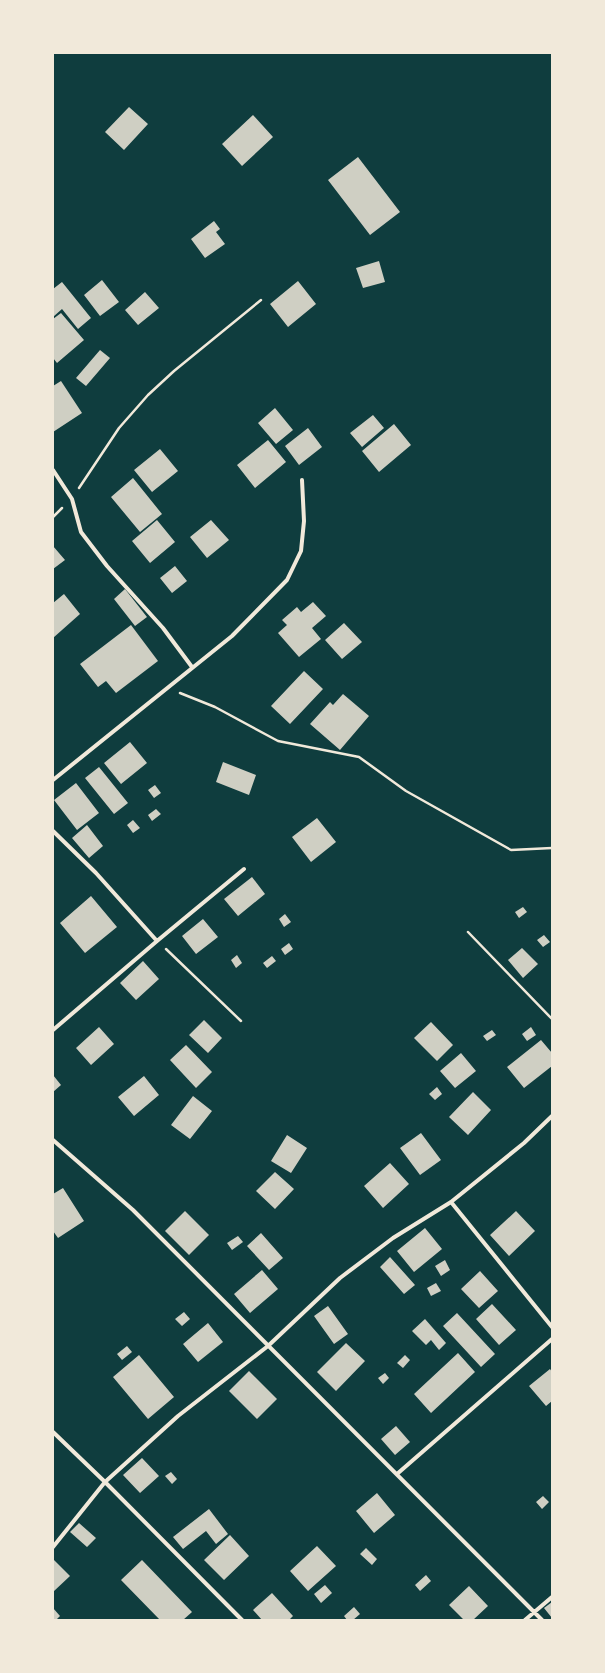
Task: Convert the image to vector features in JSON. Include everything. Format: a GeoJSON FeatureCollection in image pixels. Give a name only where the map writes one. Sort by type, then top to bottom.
{"type":"FeatureCollection","features":[{"type":"Feature","properties":{"kind":"street"},"geometry":{"type":"LineString","coordinates":[[53,470],[72,499],[81,532],[107,566],[163,628],[192,667]]}},
{"type":"Feature","properties":{"kind":"street"},"geometry":{"type":"LineString","coordinates":[[53,780],[232,636],[287,580],[301,551],[304,521],[302,480]]}},
{"type":"Feature","properties":{"kind":"street"},"geometry":{"type":"LineString","coordinates":[[53,831],[96,873],[157,941]]}},
{"type":"Feature","properties":{"kind":"street"},"geometry":{"type":"LineString","coordinates":[[53,1030],[244,869]]}},
{"type":"Feature","properties":{"kind":"street"},"geometry":{"type":"LineString","coordinates":[[53,1547],[105,1482],[178,1416],[268,1346],[340,1278],[394,1238],[451,1202],[524,1143],[552,1116]]}},
{"type":"Feature","properties":{"kind":"street"},"geometry":{"type":"LineString","coordinates":[[53,1140],[133,1210],[542,1620]]}},
{"type":"Feature","properties":{"kind":"street"},"geometry":{"type":"LineString","coordinates":[[451,1202],[552,1327]]}},
{"type":"Feature","properties":{"kind":"street"},"geometry":{"type":"LineString","coordinates":[[397,1474],[552,1339]]}},
{"type":"Feature","properties":{"kind":"street"},"geometry":{"type":"LineString","coordinates":[[53,1432],[105,1482],[239,1619]]}},
{"type":"Feature","properties":{"kind":"street"},"geometry":{"type":"LineString","coordinates":[[525,1620],[552,1597]]}},
{"type":"Feature","properties":{"kind":"path"},"geometry":{"type":"LineString","coordinates":[[72,499],[90,469],[119,428],[148,395],[261,300]]}},
{"type":"Feature","properties":{"kind":"path"},"geometry":{"type":"LineString","coordinates":[[168,688],[215,707],[278,741],[359,757],[406,791],[511,850],[552,848]]}},
{"type":"Feature","properties":{"kind":"path"},"geometry":{"type":"LineString","coordinates":[[468,932],[552,1019]]}},
{"type":"Feature","properties":{"kind":"path"},"geometry":{"type":"LineString","coordinates":[[157,941],[241,1021]]}},
{"type":"Feature","properties":{"kind":"building"},"geometry":{"type":"Polygon","coordinates":[[[129,107],[148,124],[124,150],[105,132],[129,107]]]}},
{"type":"Feature","properties":{"kind":"building"},"geometry":{"type":"Polygon","coordinates":[[[253,115],[273,137],[242,166],[222,144],[253,115]]]}},
{"type":"Feature","properties":{"kind":"building"},"geometry":{"type":"Polygon","coordinates":[[[358,157],[400,212],[370,235],[328,180],[358,157]]]}},
{"type":"Feature","properties":{"kind":"building"},"geometry":{"type":"Polygon","coordinates":[[[214,221],[220,229],[216,232],[225,244],[205,258],[191,239],[214,221]]]}},
{"type":"Feature","properties":{"kind":"building"},"geometry":{"type":"Polygon","coordinates":[[[379,261],[385,282],[363,288],[356,268],[379,261]]]}},
{"type":"Feature","properties":{"kind":"building"},"geometry":{"type":"Polygon","coordinates":[[[102,280],[119,302],[100,316],[84,295],[102,280]]]}},
{"type":"Feature","properties":{"kind":"building"},"geometry":{"type":"Polygon","coordinates":[[[298,281],[316,304],[288,327],[270,304],[298,281]]]}},
{"type":"Feature","properties":{"kind":"building"},"geometry":{"type":"Polygon","coordinates":[[[62,282],[91,318],[78,329],[62,309],[53,317],[53,289],[62,282]]]}},
{"type":"Feature","properties":{"kind":"building"},"geometry":{"type":"Polygon","coordinates":[[[145,292],[159,308],[138,325],[125,310],[145,292]]]}},
{"type":"Feature","properties":{"kind":"building"},"geometry":{"type":"Polygon","coordinates":[[[61,313],[84,340],[57,363],[53,358],[53,319],[61,313]]]}},
{"type":"Feature","properties":{"kind":"building"},"geometry":{"type":"Polygon","coordinates":[[[100,350],[110,358],[86,386],[76,378],[100,350]]]}},
{"type":"Feature","properties":{"kind":"building"},"geometry":{"type":"Polygon","coordinates":[[[61,381],[82,413],[53,432],[53,386],[61,381]]]}},
{"type":"Feature","properties":{"kind":"building"},"geometry":{"type":"Polygon","coordinates":[[[275,408],[293,430],[276,444],[258,423],[275,408]]]}},
{"type":"Feature","properties":{"kind":"building"},"geometry":{"type":"Polygon","coordinates":[[[373,415],[384,428],[362,447],[350,433],[373,415]]]}},
{"type":"Feature","properties":{"kind":"building"},"geometry":{"type":"Polygon","coordinates":[[[394,424],[411,445],[379,472],[362,451],[394,424]]]}},
{"type":"Feature","properties":{"kind":"building"},"geometry":{"type":"Polygon","coordinates":[[[308,428],[322,447],[299,465],[285,446],[308,428]]]}},
{"type":"Feature","properties":{"kind":"building"},"geometry":{"type":"Polygon","coordinates":[[[268,440],[286,462],[255,488],[237,465],[268,440]]]}},
{"type":"Feature","properties":{"kind":"building"},"geometry":{"type":"Polygon","coordinates":[[[160,449],[178,471],[152,492],[134,470],[160,449]]]}},
{"type":"Feature","properties":{"kind":"building"},"geometry":{"type":"Polygon","coordinates":[[[133,478],[162,514],[140,532],[111,497],[133,478]]]}},
{"type":"Feature","properties":{"kind":"building"},"geometry":{"type":"Polygon","coordinates":[[[157,520],[175,542],[150,563],[132,541],[157,520]]]}},
{"type":"Feature","properties":{"kind":"building"},"geometry":{"type":"Polygon","coordinates":[[[211,520],[229,540],[207,558],[190,537],[211,520]]]}},
{"type":"Feature","properties":{"kind":"building"},"geometry":{"type":"Polygon","coordinates":[[[53,546],[65,560],[53,569],[53,546]]]}},
{"type":"Feature","properties":{"kind":"building"},"geometry":{"type":"Polygon","coordinates":[[[175,566],[187,581],[172,593],[160,578],[175,566]]]}},
{"type":"Feature","properties":{"kind":"building"},"geometry":{"type":"Polygon","coordinates":[[[125,589],[147,617],[135,626],[114,599],[125,589]]]}},
{"type":"Feature","properties":{"kind":"building"},"geometry":{"type":"Polygon","coordinates":[[[64,594],[80,614],[53,638],[53,603],[64,594]]]}},
{"type":"Feature","properties":{"kind":"building"},"geometry":{"type":"Polygon","coordinates":[[[313,602],[326,616],[312,628],[321,639],[299,657],[278,633],[287,625],[282,620],[297,607],[301,612],[313,602]]]}},
{"type":"Feature","properties":{"kind":"building"},"geometry":{"type":"Polygon","coordinates":[[[344,623],[362,642],[342,659],[325,640],[344,623]]]}},
{"type":"Feature","properties":{"kind":"building"},"geometry":{"type":"Polygon","coordinates":[[[131,625],[158,661],[116,693],[106,681],[98,687],[80,664],[131,625]]]}},
{"type":"Feature","properties":{"kind":"building"},"geometry":{"type":"Polygon","coordinates":[[[304,671],[323,689],[290,724],[271,706],[304,671]]]}},
{"type":"Feature","properties":{"kind":"building"},"geometry":{"type":"Polygon","coordinates":[[[343,694],[369,716],[340,750],[310,724],[330,702],[333,705],[343,694]]]}},
{"type":"Feature","properties":{"kind":"building"},"geometry":{"type":"Polygon","coordinates":[[[130,742],[147,763],[121,784],[104,763],[130,742]]]}},
{"type":"Feature","properties":{"kind":"building"},"geometry":{"type":"Polygon","coordinates":[[[223,762],[256,775],[249,795],[216,782],[223,762]]]}},
{"type":"Feature","properties":{"kind":"building"},"geometry":{"type":"Polygon","coordinates":[[[99,767],[128,803],[114,814],[85,778],[99,767]]]}},
{"type":"Feature","properties":{"kind":"building"},"geometry":{"type":"Polygon","coordinates":[[[76,783],[99,813],[77,830],[54,800],[76,783]]]}},
{"type":"Feature","properties":{"kind":"building"},"geometry":{"type":"Polygon","coordinates":[[[155,785],[161,793],[154,798],[148,790],[155,785]]]}},
{"type":"Feature","properties":{"kind":"building"},"geometry":{"type":"Polygon","coordinates":[[[156,809],[161,814],[152,821],[148,815],[156,809]]]}},
{"type":"Feature","properties":{"kind":"building"},"geometry":{"type":"Polygon","coordinates":[[[317,818],[336,842],[311,862],[292,837],[317,818]]]}},
{"type":"Feature","properties":{"kind":"building"},"geometry":{"type":"Polygon","coordinates":[[[133,820],[140,828],[133,833],[127,825],[133,820]]]}},
{"type":"Feature","properties":{"kind":"building"},"geometry":{"type":"Polygon","coordinates":[[[87,825],[103,846],[89,858],[72,838],[87,825]]]}},
{"type":"Feature","properties":{"kind":"building"},"geometry":{"type":"Polygon","coordinates":[[[252,877],[265,894],[238,916],[224,899],[252,877]]]}},
{"type":"Feature","properties":{"kind":"building"},"geometry":{"type":"Polygon","coordinates":[[[91,896],[117,927],[85,953],[60,923],[91,896]]]}},
{"type":"Feature","properties":{"kind":"building"},"geometry":{"type":"Polygon","coordinates":[[[523,907],[527,912],[519,918],[515,912],[523,907]]]}},
{"type":"Feature","properties":{"kind":"building"},"geometry":{"type":"Polygon","coordinates":[[[285,914],[291,922],[284,927],[279,919],[285,914]]]}},
{"type":"Feature","properties":{"kind":"building"},"geometry":{"type":"Polygon","coordinates":[[[203,919],[218,937],[196,954],[182,936],[203,919]]]}},
{"type":"Feature","properties":{"kind":"building"},"geometry":{"type":"Polygon","coordinates":[[[544,935],[550,942],[543,947],[537,940],[544,935]]]}},
{"type":"Feature","properties":{"kind":"building"},"geometry":{"type":"Polygon","coordinates":[[[289,943],[293,949],[285,955],[281,949],[289,943]]]}},
{"type":"Feature","properties":{"kind":"building"},"geometry":{"type":"Polygon","coordinates":[[[522,948],[538,964],[523,978],[508,960],[522,948]]]}},
{"type":"Feature","properties":{"kind":"building"},"geometry":{"type":"Polygon","coordinates":[[[237,955],[242,963],[236,968],[231,960],[237,955]]]}},
{"type":"Feature","properties":{"kind":"building"},"geometry":{"type":"Polygon","coordinates":[[[272,956],[276,961],[267,968],[263,963],[272,956]]]}},
{"type":"Feature","properties":{"kind":"building"},"geometry":{"type":"Polygon","coordinates":[[[143,961],[159,979],[136,1000],[120,983],[143,961]]]}},
{"type":"Feature","properties":{"kind":"building"},"geometry":{"type":"Polygon","coordinates":[[[204,1020],[222,1038],[208,1053],[189,1035],[204,1020]]]}},
{"type":"Feature","properties":{"kind":"building"},"geometry":{"type":"Polygon","coordinates":[[[431,1022],[453,1045],[437,1061],[414,1038],[431,1022]]]}},
{"type":"Feature","properties":{"kind":"building"},"geometry":{"type":"Polygon","coordinates":[[[99,1027],[114,1044],[91,1065],[76,1048],[99,1027]]]}},
{"type":"Feature","properties":{"kind":"building"},"geometry":{"type":"Polygon","coordinates":[[[531,1027],[536,1035],[527,1041],[522,1034],[531,1027]]]}},
{"type":"Feature","properties":{"kind":"building"},"geometry":{"type":"Polygon","coordinates":[[[492,1030],[496,1035],[487,1041],[483,1036],[492,1030]]]}},
{"type":"Feature","properties":{"kind":"building"},"geometry":{"type":"Polygon","coordinates":[[[541,1040],[552,1053],[552,1066],[524,1088],[507,1067],[541,1040]]]}},
{"type":"Feature","properties":{"kind":"building"},"geometry":{"type":"Polygon","coordinates":[[[186,1045],[212,1072],[196,1088],[170,1060],[186,1045]]]}},
{"type":"Feature","properties":{"kind":"building"},"geometry":{"type":"Polygon","coordinates":[[[461,1053],[476,1071],[455,1088],[440,1071],[461,1053]]]}},
{"type":"Feature","properties":{"kind":"building"},"geometry":{"type":"Polygon","coordinates":[[[53,1075],[61,1085],[53,1092],[53,1075]]]}},
{"type":"Feature","properties":{"kind":"building"},"geometry":{"type":"Polygon","coordinates":[[[144,1076],[159,1095],[134,1116],[118,1097],[144,1076]]]}},
{"type":"Feature","properties":{"kind":"building"},"geometry":{"type":"Polygon","coordinates":[[[437,1087],[442,1094],[435,1100],[429,1094],[437,1087]]]}},
{"type":"Feature","properties":{"kind":"building"},"geometry":{"type":"Polygon","coordinates":[[[473,1092],[491,1110],[468,1135],[449,1117],[473,1092]]]}},
{"type":"Feature","properties":{"kind":"building"},"geometry":{"type":"Polygon","coordinates":[[[193,1096],[212,1111],[190,1139],[171,1125],[193,1096]]]}},
{"type":"Feature","properties":{"kind":"building"},"geometry":{"type":"Polygon","coordinates":[[[421,1133],[441,1160],[420,1175],[400,1148],[421,1133]]]}},
{"type":"Feature","properties":{"kind":"building"},"geometry":{"type":"Polygon","coordinates":[[[287,1135],[307,1148],[291,1173],[271,1161],[287,1135]]]}},
{"type":"Feature","properties":{"kind":"building"},"geometry":{"type":"Polygon","coordinates":[[[390,1163],[409,1184],[383,1208],[364,1186],[390,1163]]]}},
{"type":"Feature","properties":{"kind":"building"},"geometry":{"type":"Polygon","coordinates":[[[275,1172],[294,1189],[275,1209],[256,1191],[275,1172]]]}},
{"type":"Feature","properties":{"kind":"building"},"geometry":{"type":"Polygon","coordinates":[[[63,1188],[84,1221],[58,1238],[53,1231],[53,1194],[63,1188]]]}},
{"type":"Feature","properties":{"kind":"building"},"geometry":{"type":"Polygon","coordinates":[[[185,1211],[209,1235],[189,1255],[165,1231],[185,1211]]]}},
{"type":"Feature","properties":{"kind":"building"},"geometry":{"type":"Polygon","coordinates":[[[516,1211],[535,1231],[509,1256],[490,1235],[516,1211]]]}},
{"type":"Feature","properties":{"kind":"building"},"geometry":{"type":"Polygon","coordinates":[[[425,1228],[442,1249],[414,1272],[397,1251],[425,1228]]]}},
{"type":"Feature","properties":{"kind":"building"},"geometry":{"type":"Polygon","coordinates":[[[261,1233],[283,1258],[269,1270],[247,1246],[261,1233]]]}},
{"type":"Feature","properties":{"kind":"building"},"geometry":{"type":"Polygon","coordinates":[[[238,1236],[243,1242],[232,1250],[227,1243],[238,1236]]]}},
{"type":"Feature","properties":{"kind":"building"},"geometry":{"type":"Polygon","coordinates":[[[390,1257],[415,1285],[404,1294],[380,1267],[390,1257]]]}},
{"type":"Feature","properties":{"kind":"building"},"geometry":{"type":"Polygon","coordinates":[[[445,1260],[450,1270],[441,1276],[435,1266],[445,1260]]]}},
{"type":"Feature","properties":{"kind":"building"},"geometry":{"type":"Polygon","coordinates":[[[262,1270],[278,1289],[250,1313],[234,1294],[262,1270]]]}},
{"type":"Feature","properties":{"kind":"building"},"geometry":{"type":"Polygon","coordinates":[[[480,1271],[498,1291],[479,1308],[461,1289],[480,1271]]]}},
{"type":"Feature","properties":{"kind":"building"},"geometry":{"type":"Polygon","coordinates":[[[436,1283],[441,1291],[431,1296],[427,1288],[436,1283]]]}},
{"type":"Feature","properties":{"kind":"building"},"geometry":{"type":"Polygon","coordinates":[[[492,1304],[516,1330],[499,1345],[476,1319],[492,1304]]]}},
{"type":"Feature","properties":{"kind":"building"},"geometry":{"type":"Polygon","coordinates":[[[328,1306],[348,1334],[334,1344],[314,1316],[328,1306]]]}},
{"type":"Feature","properties":{"kind":"building"},"geometry":{"type":"Polygon","coordinates":[[[184,1312],[190,1319],[182,1326],[175,1319],[184,1312]]]}},
{"type":"Feature","properties":{"kind":"building"},"geometry":{"type":"Polygon","coordinates":[[[457,1313],[495,1354],[481,1367],[443,1326],[457,1313]]]}},
{"type":"Feature","properties":{"kind":"building"},"geometry":{"type":"Polygon","coordinates":[[[425,1319],[446,1343],[439,1350],[431,1340],[426,1345],[412,1331],[425,1319]]]}},
{"type":"Feature","properties":{"kind":"building"},"geometry":{"type":"Polygon","coordinates":[[[208,1323],[223,1342],[198,1362],[183,1344],[208,1323]]]}},
{"type":"Feature","properties":{"kind":"building"},"geometry":{"type":"Polygon","coordinates":[[[346,1343],[365,1361],[336,1391],[317,1372],[346,1343]]]}},
{"type":"Feature","properties":{"kind":"building"},"geometry":{"type":"Polygon","coordinates":[[[127,1346],[132,1352],[122,1360],[117,1354],[127,1346]]]}},
{"type":"Feature","properties":{"kind":"building"},"geometry":{"type":"Polygon","coordinates":[[[458,1353],[475,1372],[431,1413],[414,1394],[458,1353]]]}},
{"type":"Feature","properties":{"kind":"building"},"geometry":{"type":"Polygon","coordinates":[[[139,1355],[174,1397],[148,1419],[113,1377],[139,1355]]]}},
{"type":"Feature","properties":{"kind":"building"},"geometry":{"type":"Polygon","coordinates":[[[405,1355],[410,1360],[403,1368],[397,1363],[405,1355]]]}},
{"type":"Feature","properties":{"kind":"building"},"geometry":{"type":"Polygon","coordinates":[[[550,1369],[552,1372],[552,1401],[546,1406],[529,1386],[550,1369]]]}},
{"type":"Feature","properties":{"kind":"building"},"geometry":{"type":"Polygon","coordinates":[[[249,1371],[277,1399],[257,1419],[229,1391],[249,1371]]]}},
{"type":"Feature","properties":{"kind":"building"},"geometry":{"type":"Polygon","coordinates":[[[385,1373],[389,1378],[383,1384],[378,1378],[385,1373]]]}},
{"type":"Feature","properties":{"kind":"building"},"geometry":{"type":"Polygon","coordinates":[[[396,1426],[410,1442],[395,1455],[381,1439],[396,1426]]]}},
{"type":"Feature","properties":{"kind":"building"},"geometry":{"type":"Polygon","coordinates":[[[142,1458],[159,1476],[140,1493],[123,1475],[142,1458]]]}},
{"type":"Feature","properties":{"kind":"building"},"geometry":{"type":"Polygon","coordinates":[[[171,1472],[177,1479],[172,1484],[165,1476],[171,1472]]]}},
{"type":"Feature","properties":{"kind":"building"},"geometry":{"type":"Polygon","coordinates":[[[377,1493],[395,1515],[374,1533],[356,1511],[377,1493]]]}},
{"type":"Feature","properties":{"kind":"building"},"geometry":{"type":"Polygon","coordinates":[[[543,1496],[549,1502],[542,1509],[536,1502],[543,1496]]]}},
{"type":"Feature","properties":{"kind":"building"},"geometry":{"type":"Polygon","coordinates":[[[209,1509],[228,1534],[216,1544],[206,1531],[183,1549],[173,1537],[209,1509]]]}},
{"type":"Feature","properties":{"kind":"building"},"geometry":{"type":"Polygon","coordinates":[[[79,1523],[96,1538],[87,1547],[70,1532],[79,1523]]]}},
{"type":"Feature","properties":{"kind":"building"},"geometry":{"type":"Polygon","coordinates":[[[230,1535],[249,1556],[224,1580],[204,1560],[230,1535]]]}},
{"type":"Feature","properties":{"kind":"building"},"geometry":{"type":"Polygon","coordinates":[[[317,1546],[336,1566],[308,1591],[290,1571],[317,1546]]]}},
{"type":"Feature","properties":{"kind":"building"},"geometry":{"type":"Polygon","coordinates":[[[366,1548],[377,1559],[372,1565],[360,1554],[366,1548]]]}},
{"type":"Feature","properties":{"kind":"building"},"geometry":{"type":"Polygon","coordinates":[[[53,1559],[70,1576],[53,1592],[53,1559]]]}},
{"type":"Feature","properties":{"kind":"building"},"geometry":{"type":"Polygon","coordinates":[[[142,1560],[192,1612],[183,1620],[160,1620],[121,1580],[142,1560]]]}},
{"type":"Feature","properties":{"kind":"building"},"geometry":{"type":"Polygon","coordinates":[[[426,1575],[431,1581],[420,1591],[415,1585],[426,1575]]]}},
{"type":"Feature","properties":{"kind":"building"},"geometry":{"type":"Polygon","coordinates":[[[325,1585],[332,1593],[321,1603],[314,1594],[325,1585]]]}},
{"type":"Feature","properties":{"kind":"building"},"geometry":{"type":"Polygon","coordinates":[[[469,1586],[488,1606],[473,1620],[464,1620],[449,1605],[469,1586]]]}},
{"type":"Feature","properties":{"kind":"building"},"geometry":{"type":"Polygon","coordinates":[[[272,1593],[293,1616],[289,1620],[262,1620],[253,1610],[272,1593]]]}},
{"type":"Feature","properties":{"kind":"building"},"geometry":{"type":"Polygon","coordinates":[[[552,1602],[552,1618],[544,1608],[552,1602]]]}},
{"type":"Feature","properties":{"kind":"building"},"geometry":{"type":"Polygon","coordinates":[[[354,1607],[360,1614],[353,1620],[347,1620],[344,1616],[354,1607]]]}},
{"type":"Feature","properties":{"kind":"building"},"geometry":{"type":"Polygon","coordinates":[[[53,1608],[60,1616],[56,1620],[53,1620],[53,1608]]]}}]}
